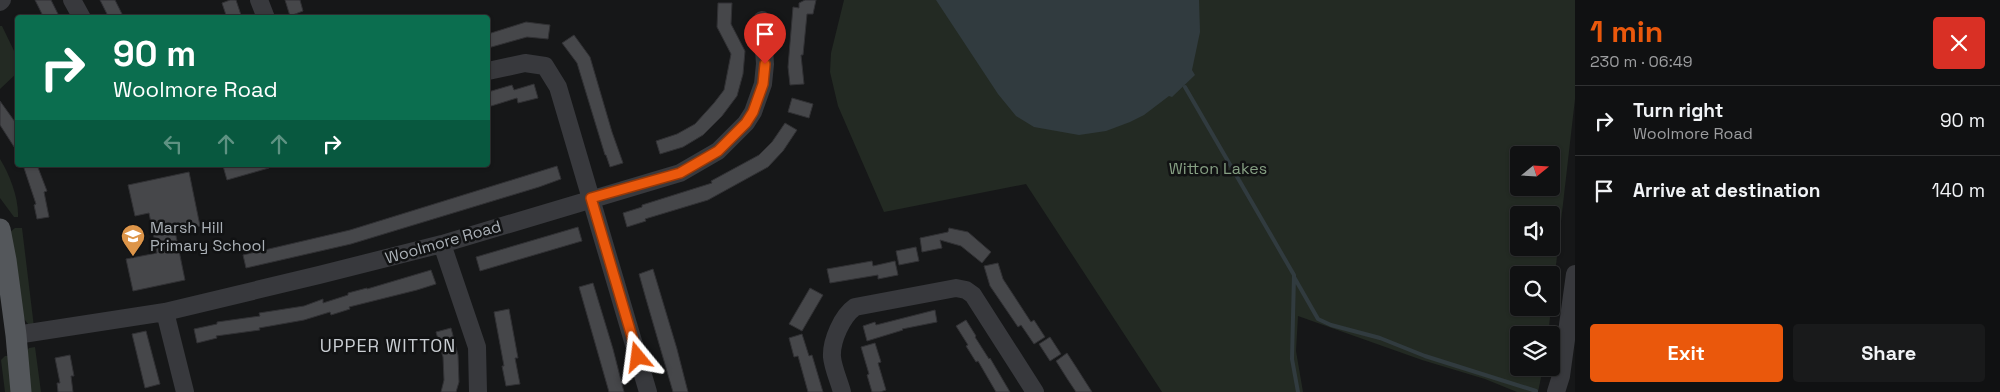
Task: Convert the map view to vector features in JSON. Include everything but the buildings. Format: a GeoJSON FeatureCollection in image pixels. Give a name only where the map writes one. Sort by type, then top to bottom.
{"type":"FeatureCollection","features":[{"type":"Feature","properties":{"kind":"main road"},"geometry":{"type":"LineString","coordinates":[[0,229],[6,260],[8,337],[21,392]]}},
{"type":"Feature","properties":{"kind":"street"},"geometry":{"type":"LineString","coordinates":[[72,0],[80,15]]}},
{"type":"Feature","properties":{"kind":"street"},"geometry":{"type":"LineString","coordinates":[[259,0],[265,15]]}},
{"type":"Feature","properties":{"kind":"street","name":"Woolmore Road"},"geometry":{"type":"LineString","coordinates":[[8,337],[165,312],[442,244],[687,170],[718,151],[746,123],[753,112],[763,84],[765,64],[762,20]]}},
{"type":"Feature","properties":{"kind":"street"},"geometry":{"type":"LineString","coordinates":[[490,71],[525,63],[545,66],[558,87],[648,392]]}},
{"type":"Feature","properties":{"kind":"street"},"geometry":{"type":"LineString","coordinates":[[442,244],[477,347],[478,392]]}},
{"type":"Feature","properties":{"kind":"street"},"geometry":{"type":"LineString","coordinates":[[1556,392],[1561,376],[1575,274]]}},
{"type":"Feature","properties":{"kind":"street"},"geometry":{"type":"LineString","coordinates":[[842,392],[832,357],[835,338],[851,310],[855,307],[956,288],[973,294],[1035,392]]}},
{"type":"Feature","properties":{"kind":"street"},"geometry":{"type":"LineString","coordinates":[[165,312],[185,392]]}},
{"type":"Feature","properties":{"kind":"green space","name":"Witton Lakes"},"geometry":{"type":"Polygon","coordinates":[[[844,0],[1575,0],[1575,99],[1560,230],[1560,206],[1510,206],[1510,256],[1557,256],[1556,266],[1510,266],[1510,316],[1550,316],[1549,326],[1510,326],[1510,376],[1541,376],[1538,392],[1517,392],[1485,379],[1422,360],[1298,316],[1296,351],[1303,392],[1162,392],[1026,184],[884,212],[838,106],[830,72],[831,53],[844,0]]]}},
{"type":"Feature","properties":{"kind":"green space"},"geometry":{"type":"Polygon","coordinates":[[[0,26],[2,26],[15,53],[15,75],[0,89],[0,26]]]}},
{"type":"Feature","properties":{"kind":"green space"},"geometry":{"type":"Polygon","coordinates":[[[0,159],[13,187],[18,217],[14,217],[0,198],[0,159]]]}},
{"type":"Feature","properties":{"kind":"green space"},"geometry":{"type":"Polygon","coordinates":[[[15,228],[22,228],[34,327],[28,324],[22,316],[10,232],[15,228]]]}},
{"type":"Feature","properties":{"kind":"green space"},"geometry":{"type":"Polygon","coordinates":[[[35,347],[41,392],[30,392],[25,354],[29,348],[35,347]]]}},
{"type":"Feature","properties":{"kind":"green space"},"geometry":{"type":"Polygon","coordinates":[[[5,356],[9,356],[16,392],[5,392],[1,360],[5,356]]]}},
{"type":"Feature","properties":{"kind":"shaded area"},"geometry":{"type":"Polygon","coordinates":[[[936,0],[1199,0],[1200,32],[1192,70],[1195,75],[1172,97],[1169,96],[1144,115],[1106,131],[1079,135],[1034,127],[1016,116],[998,94],[936,0]]]}},
{"type":"Feature","properties":{"kind":"waterway"},"geometry":{"type":"LineString","coordinates":[[1185,87],[1294,275],[1292,359],[1298,392]]}},
{"type":"Feature","properties":{"kind":"waterway"},"geometry":{"type":"LineString","coordinates":[[1294,277],[1318,319],[1331,325],[1380,338],[1425,356],[1536,391]]}},
{"type":"Feature","properties":{"kind":"place","name":"Marsh Hill Primary School"},"geometry":{"type":"Point","coordinates":[133,257]}},
{"type":"Feature","properties":{"kind":"district","name":"UPPER WITTON"},"geometry":{"type":"Point","coordinates":[388,345]}},
{"type":"Feature","properties":{"kind":"route"},"geometry":{"type":"LineString","coordinates":[[638,357],[591,198],[680,173],[718,151],[746,123],[753,112],[763,84],[765,64]]}}]}
